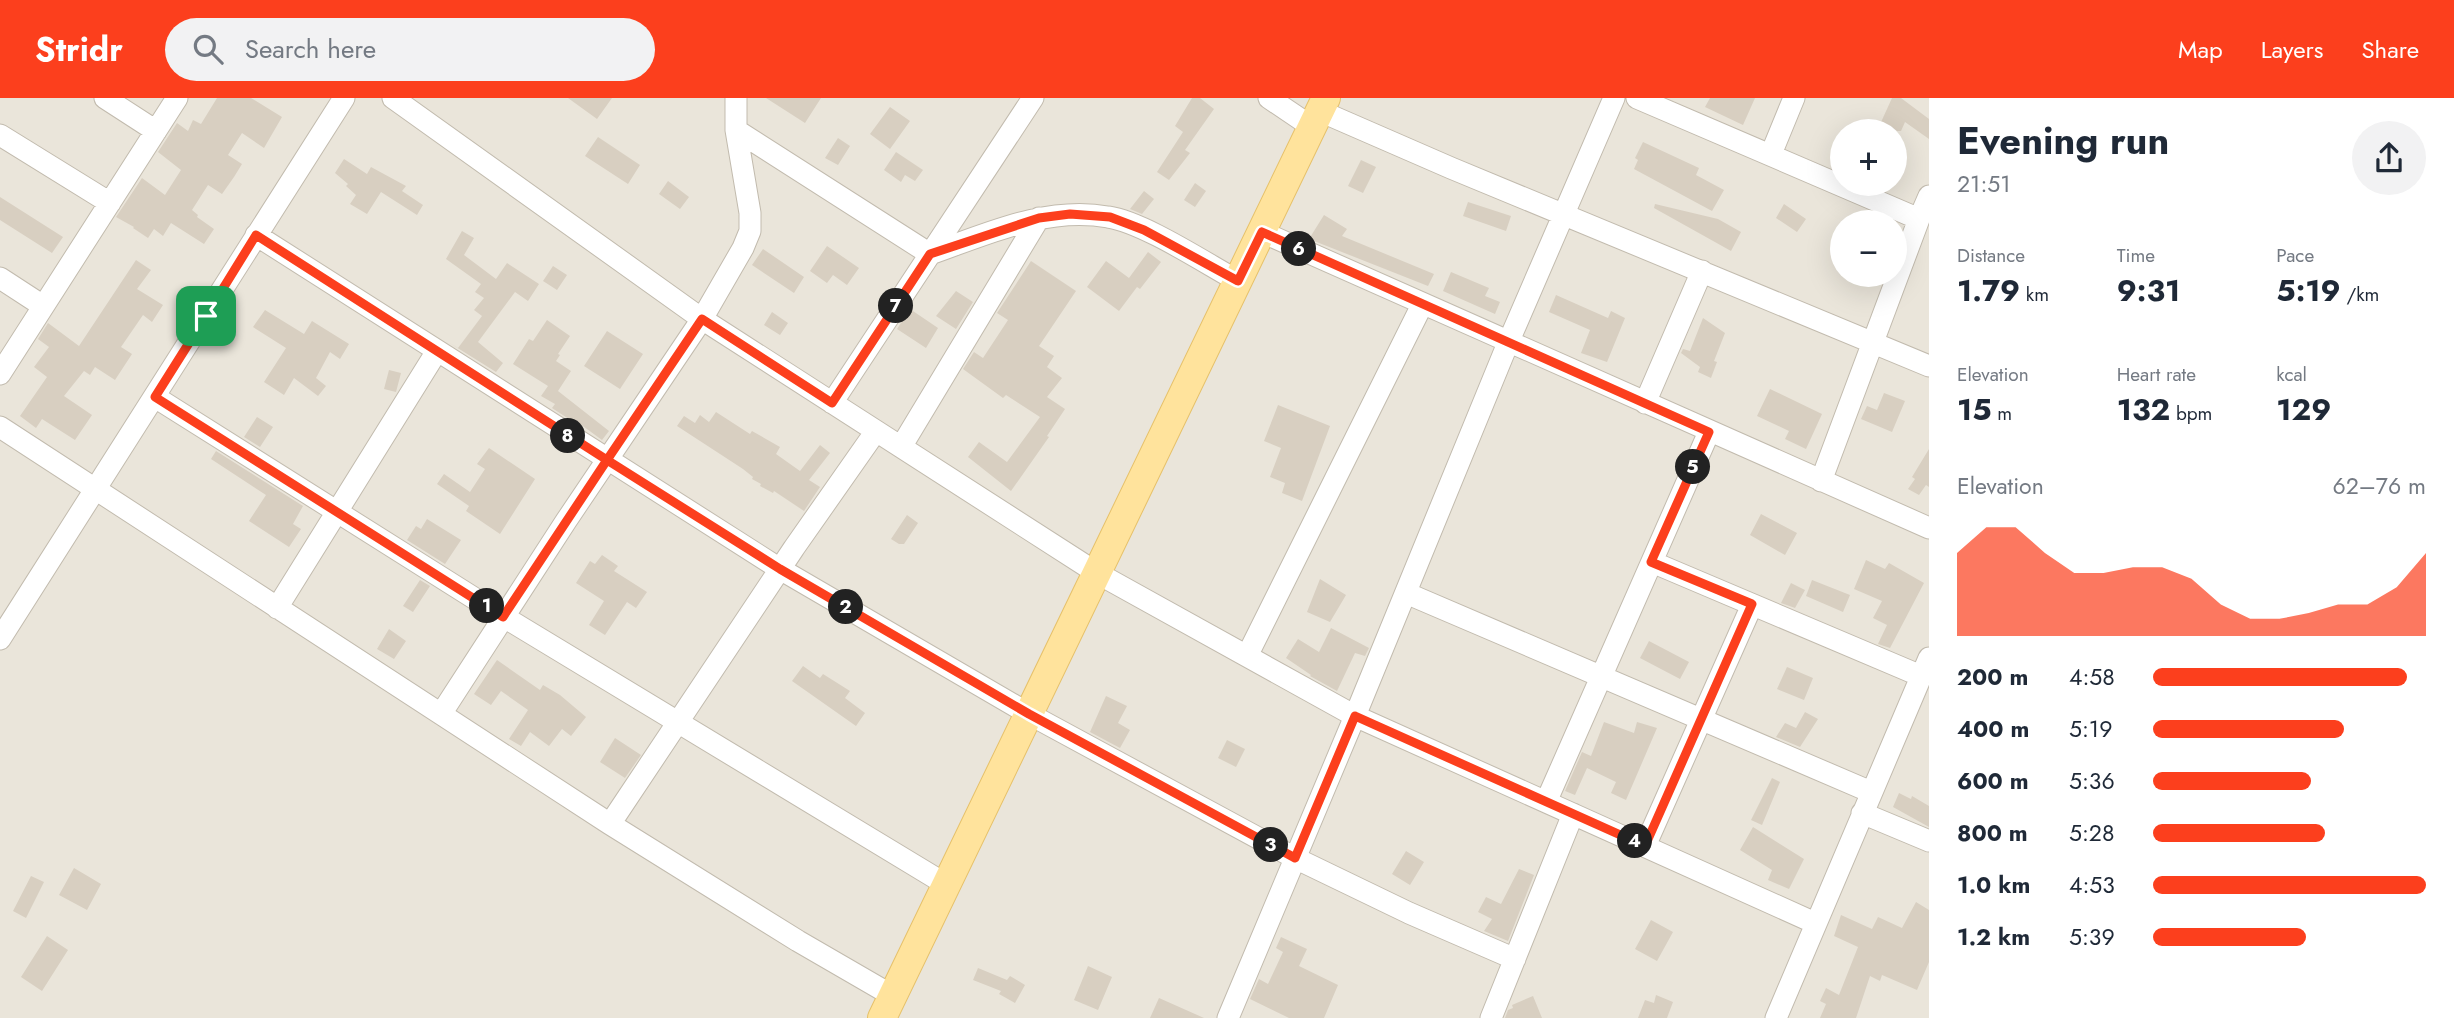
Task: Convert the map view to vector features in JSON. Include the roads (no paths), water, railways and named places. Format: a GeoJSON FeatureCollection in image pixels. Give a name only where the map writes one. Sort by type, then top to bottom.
{"type":"FeatureCollection","features":[{"type":"Feature","properties":{"kind":"main road"},"geometry":{"type":"LineString","coordinates":[[887,1007],[1319,112]]}},
{"type":"Feature","properties":{"kind":"street"},"geometry":{"type":"LineString","coordinates":[[105,98],[156,131]]}},
{"type":"Feature","properties":{"kind":"street"},"geometry":{"type":"LineString","coordinates":[[0,374],[177,98]]}},
{"type":"Feature","properties":{"kind":"street"},"geometry":{"type":"LineString","coordinates":[[0,639],[8,608],[94,490],[344,98]]}},
{"type":"Feature","properties":{"kind":"street"},"geometry":{"type":"LineString","coordinates":[[393,98],[702,319],[1097,573],[1355,716],[1815,923]]}},
{"type":"Feature","properties":{"kind":"street"},"geometry":{"type":"LineString","coordinates":[[441,713],[702,319],[743,248],[750,231],[750,213],[736,130],[736,98]]}},
{"type":"Feature","properties":{"kind":"street"},"geometry":{"type":"LineString","coordinates":[[832,403],[1033,98]]}},
{"type":"Feature","properties":{"kind":"street"},"geometry":{"type":"LineString","coordinates":[[1269,98],[1319,112],[1929,366]]}},
{"type":"Feature","properties":{"kind":"street"},"geometry":{"type":"LineString","coordinates":[[1228,1018],[1508,344],[1614,98]]}},
{"type":"Feature","properties":{"kind":"street"},"geometry":{"type":"LineString","coordinates":[[1637,98],[1919,219]]}},
{"type":"Feature","properties":{"kind":"street"},"geometry":{"type":"LineString","coordinates":[[1771,154],[1794,98]]}},
{"type":"Feature","properties":{"kind":"street"},"geometry":{"type":"LineString","coordinates":[[736,130],[930,254]]}},
{"type":"Feature","properties":{"kind":"street"},"geometry":{"type":"LineString","coordinates":[[0,135],[110,203]]}},
{"type":"Feature","properties":{"kind":"street"},"geometry":{"type":"LineString","coordinates":[[1821,481],[1929,196]]}},
{"type":"Feature","properties":{"kind":"street"},"geometry":{"type":"LineString","coordinates":[[930,254],[1039,218],[1070,214],[1110,217],[1144,230],[1238,281]]}},
{"type":"Feature","properties":{"kind":"street"},"geometry":{"type":"LineString","coordinates":[[901,447],[1039,218]]}},
{"type":"Feature","properties":{"kind":"street"},"geometry":{"type":"LineString","coordinates":[[1262,232],[1508,344],[1929,528]]}},
{"type":"Feature","properties":{"kind":"street"},"geometry":{"type":"LineString","coordinates":[[256,235],[780,569],[1029,714],[1295,858],[1409,913],[1515,959]]}},
{"type":"Feature","properties":{"kind":"street"},"geometry":{"type":"LineString","coordinates":[[1645,403],[1702,271]]}},
{"type":"Feature","properties":{"kind":"street"},"geometry":{"type":"LineString","coordinates":[[0,278],[43,306]]}},
{"type":"Feature","properties":{"kind":"street"},"geometry":{"type":"LineString","coordinates":[[1247,656],[1422,305]]}},
{"type":"Feature","properties":{"kind":"street"},"geometry":{"type":"LineString","coordinates":[[277,608],[438,351]]}},
{"type":"Feature","properties":{"kind":"street"},"geometry":{"type":"LineString","coordinates":[[155,397],[503,617],[947,885]]}},
{"type":"Feature","properties":{"kind":"street"},"geometry":{"type":"LineString","coordinates":[[0,428],[610,824],[799,941],[887,1007]]}},
{"type":"Feature","properties":{"kind":"street"},"geometry":{"type":"LineString","coordinates":[[610,824],[780,569],[876,431]]}},
{"type":"Feature","properties":{"kind":"street"},"geometry":{"type":"LineString","coordinates":[[1546,802],[1709,432]]}},
{"type":"Feature","properties":{"kind":"street"},"geometry":{"type":"LineString","coordinates":[[1651,562],[1752,604],[1925,667],[1776,1018]]}},
{"type":"Feature","properties":{"kind":"street"},"geometry":{"type":"LineString","coordinates":[[1406,593],[1871,792]]}},
{"type":"Feature","properties":{"kind":"street"},"geometry":{"type":"LineString","coordinates":[[1645,846],[1752,604]]}},
{"type":"Feature","properties":{"kind":"street"},"geometry":{"type":"LineString","coordinates":[[1862,813],[1929,841]]}},
{"type":"Feature","properties":{"kind":"street"},"geometry":{"type":"LineString","coordinates":[[1491,1018],[1573,814]]}}]}
